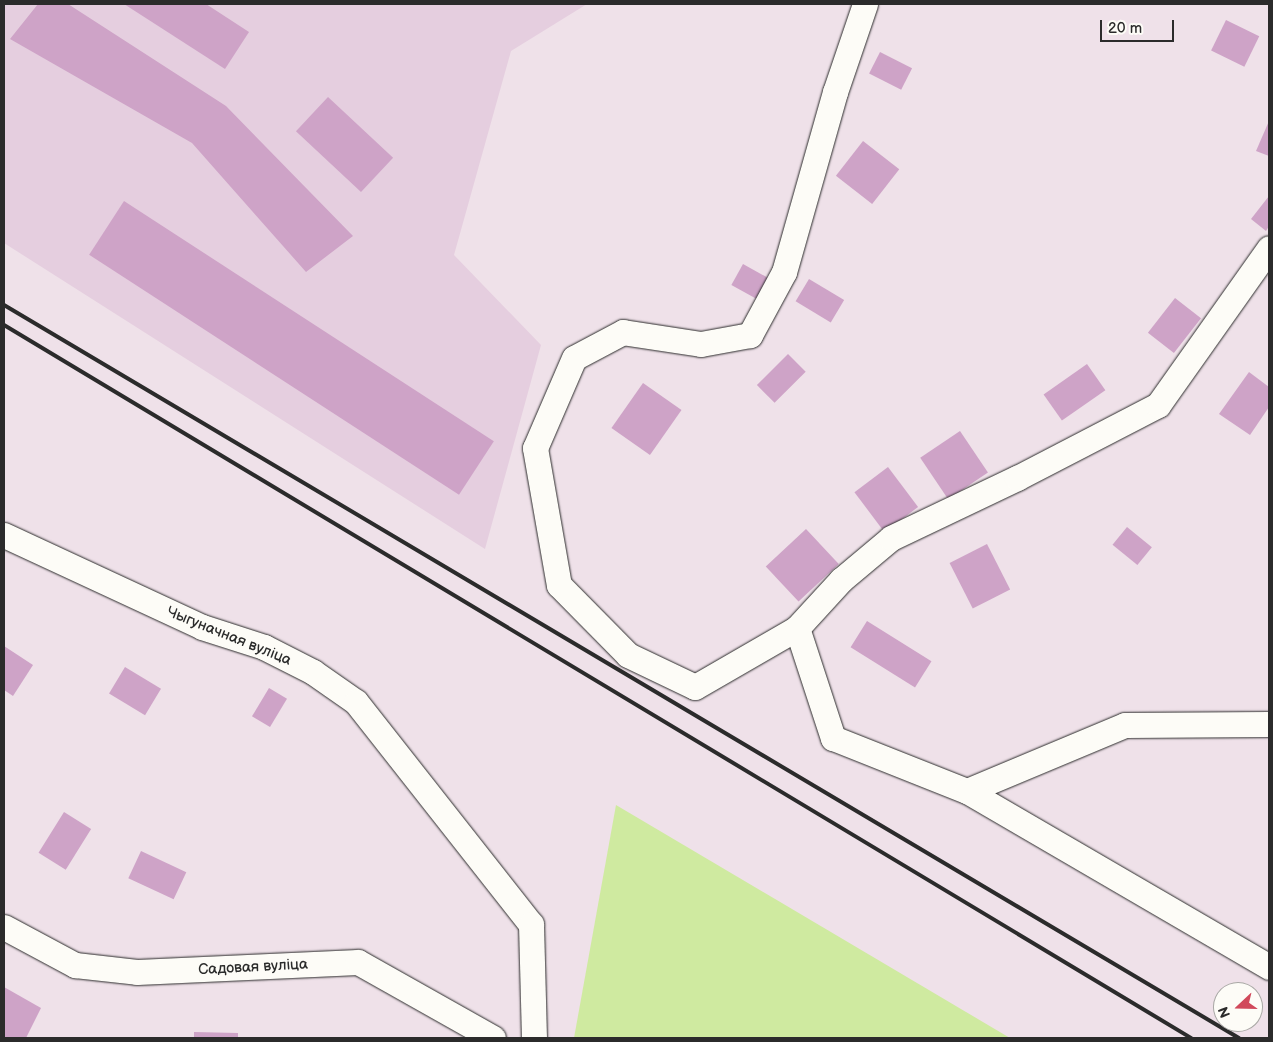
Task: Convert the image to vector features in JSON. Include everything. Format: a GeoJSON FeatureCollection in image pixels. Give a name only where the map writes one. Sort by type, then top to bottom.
{"type":"FeatureCollection","features":[{"type":"Feature","properties":{"kind":"street"},"geometry":{"type":"LineString","coordinates":[[865,4],[835,92],[784,272],[750,335],[701,344],[623,332],[574,358],[535,448],[559,585],[628,655],[695,688],[797,628],[841,580],[891,538],[1017,478],[1158,405],[1269,248]]}},
{"type":"Feature","properties":{"kind":"street","name":"Чыгуначная вуліца"},"geometry":{"type":"LineString","coordinates":[[4,535],[202,627],[264,647],[313,672],[356,702],[531,924],[534,1038]]}},
{"type":"Feature","properties":{"kind":"street"},"geometry":{"type":"LineString","coordinates":[[797,628],[833,738],[966,791],[1269,967]]}},
{"type":"Feature","properties":{"kind":"street"},"geometry":{"type":"LineString","coordinates":[[966,791],[1124,725],[1269,724]]}},
{"type":"Feature","properties":{"kind":"street","name":"Садовая вуліца"},"geometry":{"type":"LineString","coordinates":[[4,927],[75,965],[137,972],[358,962],[493,1038]]}},
{"type":"Feature","properties":{"kind":"shaded area"},"geometry":{"type":"Polygon","coordinates":[[[4,4],[587,4],[511,51],[454,255],[541,345],[485,549],[4,243],[4,4]]]}},
{"type":"Feature","properties":{"kind":"green space"},"geometry":{"type":"Polygon","coordinates":[[[616,805],[1010,1038],[574,1038],[616,805]]]}},
{"type":"Feature","properties":{"kind":"building"},"geometry":{"type":"Polygon","coordinates":[[[38,4],[68,4],[226,106],[353,236],[306,272],[192,143],[10,39],[38,4]]]}},
{"type":"Feature","properties":{"kind":"building"},"geometry":{"type":"Polygon","coordinates":[[[124,4],[206,4],[249,32],[225,69],[124,4]]]}},
{"type":"Feature","properties":{"kind":"building"},"geometry":{"type":"Polygon","coordinates":[[[1226,20],[1259,36],[1244,67],[1211,51],[1226,20]]]}},
{"type":"Feature","properties":{"kind":"building"},"geometry":{"type":"Polygon","coordinates":[[[880,52],[912,68],[901,90],[869,73],[880,52]]]}},
{"type":"Feature","properties":{"kind":"building"},"geometry":{"type":"Polygon","coordinates":[[[328,97],[393,158],[361,192],[296,131],[328,97]]]}},
{"type":"Feature","properties":{"kind":"building"},"geometry":{"type":"Polygon","coordinates":[[[1269,121],[1269,156],[1256,151],[1269,121]]]}},
{"type":"Feature","properties":{"kind":"building"},"geometry":{"type":"Polygon","coordinates":[[[863,141],[899,169],[872,204],[836,176],[863,141]]]}},
{"type":"Feature","properties":{"kind":"building"},"geometry":{"type":"Polygon","coordinates":[[[1269,196],[1269,226],[1266,231],[1251,219],[1269,196]]]}},
{"type":"Feature","properties":{"kind":"building"},"geometry":{"type":"Polygon","coordinates":[[[124,201],[494,441],[459,495],[89,255],[124,201]]]}},
{"type":"Feature","properties":{"kind":"building"},"geometry":{"type":"Polygon","coordinates":[[[743,264],[768,278],[757,299],[731,285],[743,264]]]}},
{"type":"Feature","properties":{"kind":"building"},"geometry":{"type":"Polygon","coordinates":[[[809,279],[844,300],[831,322],[796,301],[809,279]]]}},
{"type":"Feature","properties":{"kind":"building"},"geometry":{"type":"Polygon","coordinates":[[[1175,298],[1201,318],[1174,353],[1148,333],[1175,298]]]}},
{"type":"Feature","properties":{"kind":"building"},"geometry":{"type":"Polygon","coordinates":[[[788,354],[806,372],[775,403],[757,385],[788,354]]]}},
{"type":"Feature","properties":{"kind":"building"},"geometry":{"type":"Polygon","coordinates":[[[1087,364],[1105,390],[1062,421],[1044,394],[1087,364]]]}},
{"type":"Feature","properties":{"kind":"building"},"geometry":{"type":"Polygon","coordinates":[[[1249,372],[1269,387],[1269,407],[1250,435],[1219,414],[1249,372]]]}},
{"type":"Feature","properties":{"kind":"building"},"geometry":{"type":"Polygon","coordinates":[[[643,383],[682,410],[650,455],[611,428],[643,383]]]}},
{"type":"Feature","properties":{"kind":"building"},"geometry":{"type":"Polygon","coordinates":[[[960,431],[988,472],[948,499],[920,458],[960,431]]]}},
{"type":"Feature","properties":{"kind":"building"},"geometry":{"type":"Polygon","coordinates":[[[888,467],[918,507],[885,532],[854,492],[888,467]]]}},
{"type":"Feature","properties":{"kind":"building"},"geometry":{"type":"Polygon","coordinates":[[[1127,527],[1152,547],[1137,565],[1113,545],[1127,527]]]}},
{"type":"Feature","properties":{"kind":"building"},"geometry":{"type":"Polygon","coordinates":[[[806,529],[839,564],[799,602],[766,567],[806,529]]]}},
{"type":"Feature","properties":{"kind":"building"},"geometry":{"type":"Polygon","coordinates":[[[987,544],[1010,589],[973,609],[950,563],[987,544]]]}},
{"type":"Feature","properties":{"kind":"building"},"geometry":{"type":"Polygon","coordinates":[[[867,621],[931,661],[915,688],[851,647],[867,621]]]}},
{"type":"Feature","properties":{"kind":"building"},"geometry":{"type":"Polygon","coordinates":[[[4,646],[33,665],[13,696],[4,690],[4,646]]]}},
{"type":"Feature","properties":{"kind":"building"},"geometry":{"type":"Polygon","coordinates":[[[125,667],[161,689],[145,715],[109,694],[125,667]]]}},
{"type":"Feature","properties":{"kind":"building"},"geometry":{"type":"Polygon","coordinates":[[[269,688],[287,699],[270,727],[252,716],[269,688]]]}},
{"type":"Feature","properties":{"kind":"building"},"geometry":{"type":"Polygon","coordinates":[[[64,812],[91,829],[66,870],[39,853],[64,812]]]}},
{"type":"Feature","properties":{"kind":"building"},"geometry":{"type":"Polygon","coordinates":[[[141,851],[186,872],[174,899],[128,878],[141,851]]]}},
{"type":"Feature","properties":{"kind":"building"},"geometry":{"type":"Polygon","coordinates":[[[4,987],[41,1008],[26,1038],[4,1038],[4,987]]]}},
{"type":"Feature","properties":{"kind":"building"},"geometry":{"type":"Polygon","coordinates":[[[194,1032],[238,1033],[238,1038],[194,1038],[194,1032]]]}},
{"type":"Feature","properties":{"kind":"railway"},"geometry":{"type":"LineString","coordinates":[[4,305],[1239,1038]]}},
{"type":"Feature","properties":{"kind":"railway"},"geometry":{"type":"LineString","coordinates":[[4,325],[1191,1038]]}}]}
